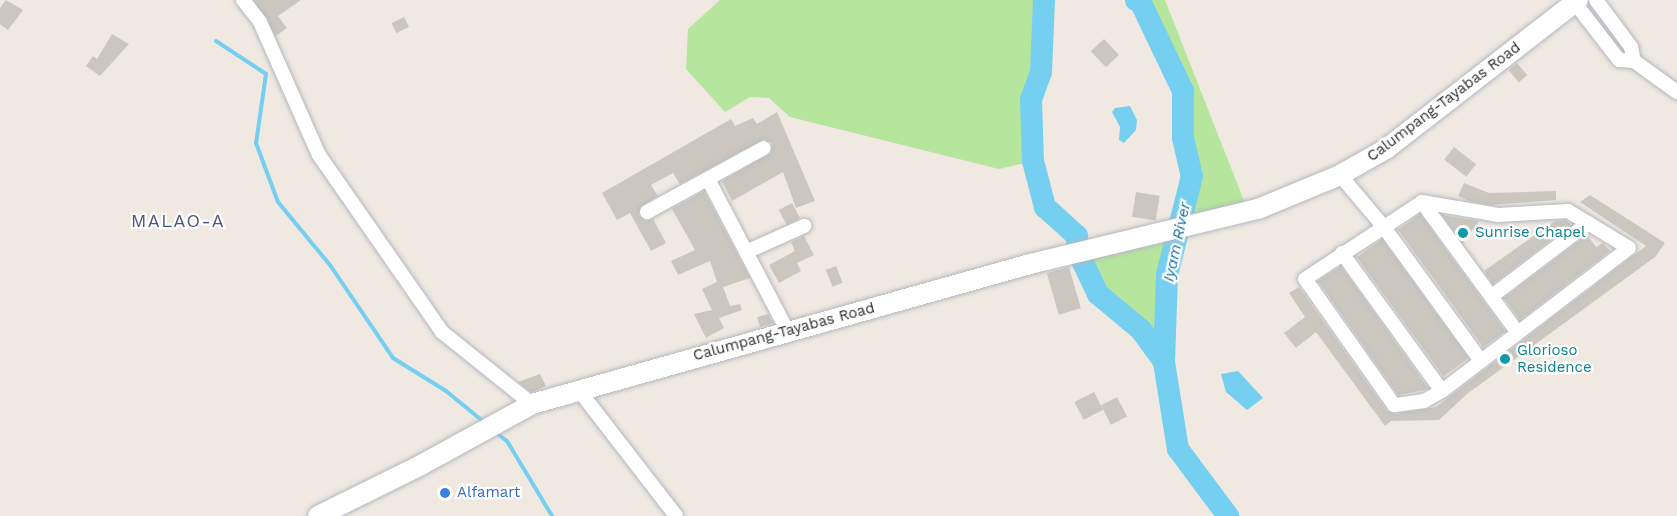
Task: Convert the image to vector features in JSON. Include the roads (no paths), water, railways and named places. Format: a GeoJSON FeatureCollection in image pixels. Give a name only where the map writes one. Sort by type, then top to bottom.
{"type":"FeatureCollection","features":[{"type":"Feature","properties":{"kind":"main road","name":"Calumpang-Tayabas Road"},"geometry":{"type":"LineString","coordinates":[[318,516],[532,404],[578,389],[1073,252],[1258,209],[1340,175],[1386,149],[1577,1]]}},
{"type":"Feature","properties":{"kind":"street"},"geometry":{"type":"LineString","coordinates":[[243,0],[260,22],[319,155],[442,332],[532,404]]}},
{"type":"Feature","properties":{"kind":"street"},"geometry":{"type":"LineString","coordinates":[[1596,0],[1631,47],[1634,61]]}},
{"type":"Feature","properties":{"kind":"street"},"geometry":{"type":"LineString","coordinates":[[1577,1],[1619,60],[1634,61],[1677,92]]}},
{"type":"Feature","properties":{"kind":"street"},"geometry":{"type":"LineString","coordinates":[[647,212],[764,148]]}},
{"type":"Feature","properties":{"kind":"street"},"geometry":{"type":"LineString","coordinates":[[1340,175],[1383,226],[1481,361]]}},
{"type":"Feature","properties":{"kind":"street"},"geometry":{"type":"LineString","coordinates":[[708,179],[788,332]]}},
{"type":"Feature","properties":{"kind":"street"},"geometry":{"type":"LineString","coordinates":[[1422,202],[1518,333]]}},
{"type":"Feature","properties":{"kind":"street"},"geometry":{"type":"LineString","coordinates":[[1422,202],[1498,215],[1568,211],[1629,248],[1442,391],[1424,401],[1394,405],[1305,279],[1383,226],[1422,202]]}},
{"type":"Feature","properties":{"kind":"street"},"geometry":{"type":"LineString","coordinates":[[1492,296],[1588,223]]}},
{"type":"Feature","properties":{"kind":"street"},"geometry":{"type":"LineString","coordinates":[[746,252],[804,226]]}},
{"type":"Feature","properties":{"kind":"street"},"geometry":{"type":"LineString","coordinates":[[1342,254],[1442,391]]}},
{"type":"Feature","properties":{"kind":"street"},"geometry":{"type":"LineString","coordinates":[[578,389],[676,516]]}},
{"type":"Feature","properties":{"kind":"water"},"geometry":{"type":"Polygon","coordinates":[[[1130,106],[1137,120],[1136,130],[1124,143],[1119,140],[1120,127],[1112,112],[1115,108],[1130,106]]]}},
{"type":"Feature","properties":{"kind":"water"},"geometry":{"type":"Polygon","coordinates":[[[1238,371],[1263,398],[1247,410],[1226,392],[1221,374],[1238,371]]]}},
{"type":"Feature","properties":{"kind":"waterway"},"geometry":{"type":"LineString","coordinates":[[1044,0],[1041,72],[1031,99],[1033,161],[1045,207],[1077,236],[1077,250],[1098,294],[1141,330],[1164,362]]}},
{"type":"Feature","properties":{"kind":"waterway","name":"Iyam River"},"geometry":{"type":"LineString","coordinates":[[1136,0],[1141,3],[1183,91],[1183,138],[1192,176],[1167,275],[1164,362],[1178,449],[1228,516]]}},
{"type":"Feature","properties":{"kind":"waterway"},"geometry":{"type":"LineString","coordinates":[[216,41],[266,74],[256,143],[278,202],[330,265],[393,358],[446,391],[484,422]]}},
{"type":"Feature","properties":{"kind":"waterway"},"geometry":{"type":"LineString","coordinates":[[494,431],[507,441],[552,516]]}},
{"type":"Feature","properties":{"kind":"place","name":"Sunrise Chapel"},"geometry":{"type":"Point","coordinates":[1463,233]}},
{"type":"Feature","properties":{"kind":"place","name":"Glorioso Residence"},"geometry":{"type":"Point","coordinates":[1505,359]}},
{"type":"Feature","properties":{"kind":"place","name":"Alfamart"},"geometry":{"type":"Point","coordinates":[445,493]}},
{"type":"Feature","properties":{"kind":"district","name":"MALAO-A"},"geometry":{"type":"Point","coordinates":[178,221]}}]}
